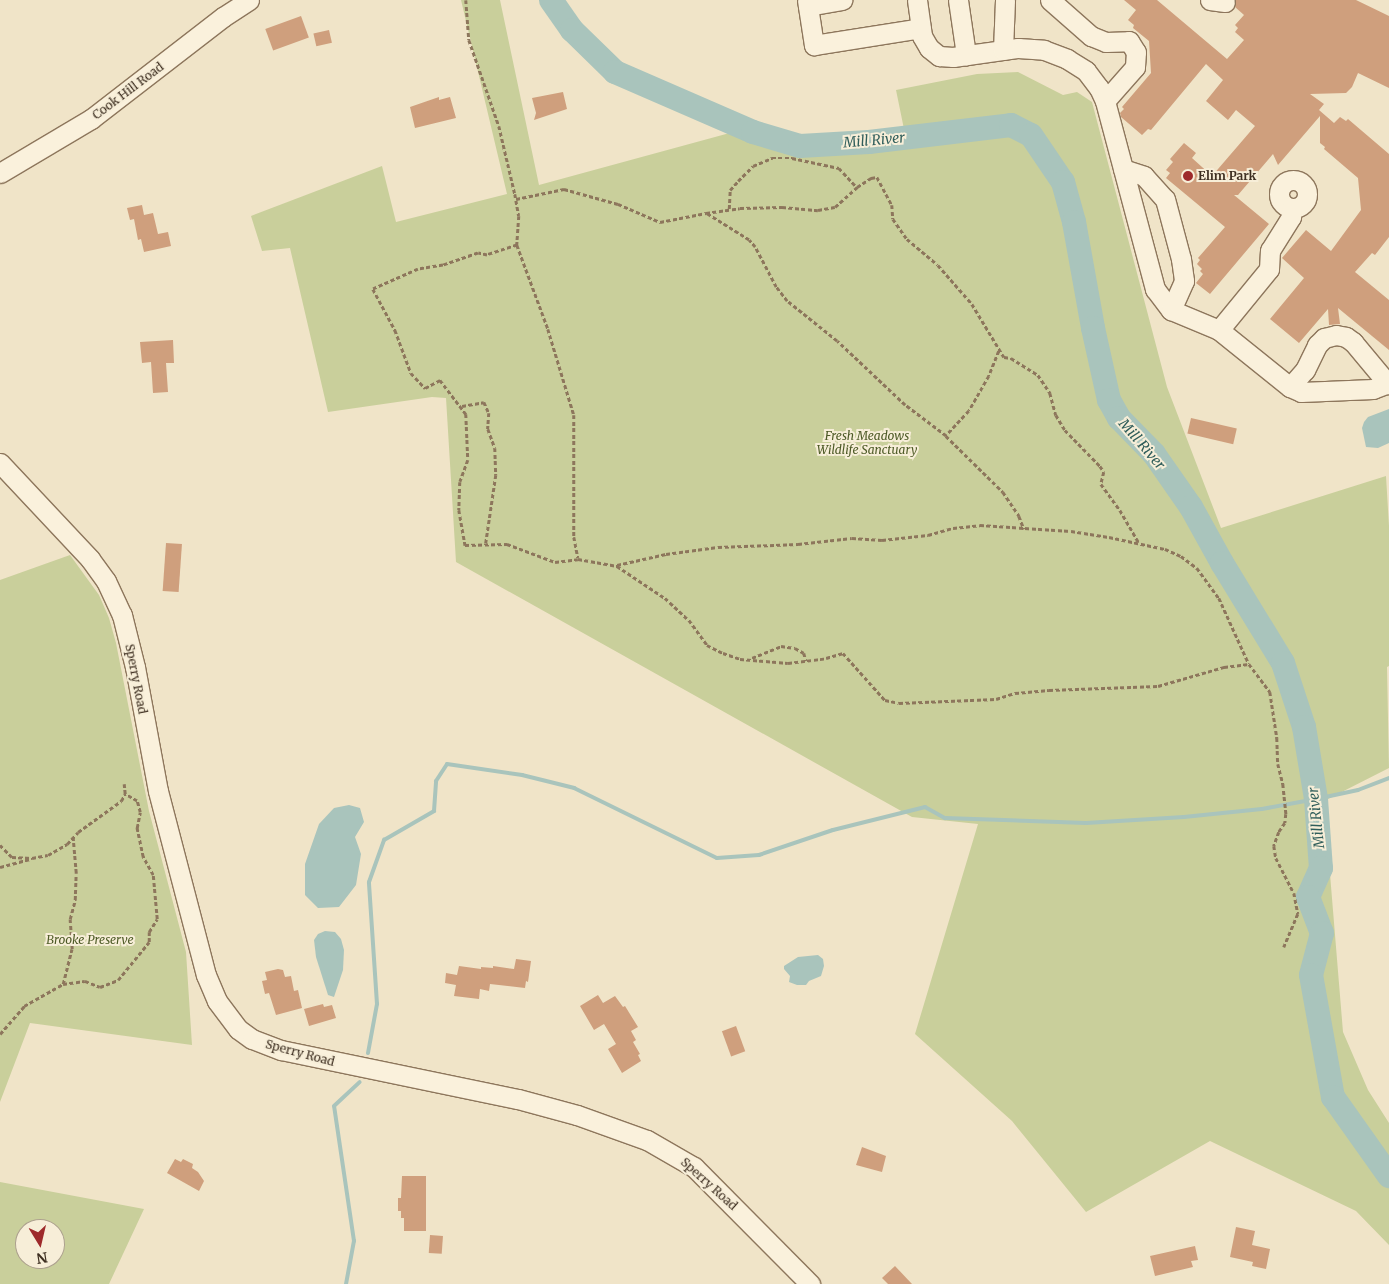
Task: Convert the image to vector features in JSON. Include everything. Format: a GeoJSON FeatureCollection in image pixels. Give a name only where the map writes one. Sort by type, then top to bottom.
{"type":"FeatureCollection","features":[{"type":"Feature","properties":{"kind":"street","name":"Cook Hill Road"},"geometry":{"type":"LineString","coordinates":[[0,174],[91,120],[223,17],[249,0]]}},
{"type":"Feature","properties":{"kind":"street"},"geometry":{"type":"LineString","coordinates":[[842,0],[808,3],[814,45],[921,28]]}},
{"type":"Feature","properties":{"kind":"street"},"geometry":{"type":"LineString","coordinates":[[917,0],[922,36],[929,48],[939,56],[953,58],[1018,48],[1044,50],[1067,58],[1086,70],[1099,88],[1104,101],[1155,289],[1171,310],[1219,330],[1290,387],[1305,394],[1373,389],[1388,383],[1353,342],[1346,337],[1336,335],[1324,338],[1317,345],[1304,370],[1290,387]]}},
{"type":"Feature","properties":{"kind":"street"},"geometry":{"type":"LineString","coordinates":[[958,0],[966,55]]}},
{"type":"Feature","properties":{"kind":"street"},"geometry":{"type":"LineString","coordinates":[[1003,50],[1005,0]]}},
{"type":"Feature","properties":{"kind":"street"},"geometry":{"type":"LineString","coordinates":[[1050,0],[1091,36],[1106,42],[1129,41],[1136,52],[1135,67],[1104,101]]}},
{"type":"Feature","properties":{"kind":"street"},"geometry":{"type":"LineString","coordinates":[[1123,169],[1144,176],[1165,199],[1181,259],[1184,281],[1171,310]]}},
{"type":"Feature","properties":{"kind":"street"},"geometry":{"type":"LineString","coordinates":[[1219,330],[1269,269],[1270,250],[1292,217],[1292,208]]}},
{"type":"Feature","properties":{"kind":"street","name":"Sperry Road"},"geometry":{"type":"LineString","coordinates":[[0,463],[90,559],[106,581],[122,615],[135,667],[158,791],[206,975],[217,1001],[238,1029],[252,1039],[281,1050],[518,1099],[577,1115],[647,1140],[694,1167],[718,1189],[810,1284]]}},
{"type":"Feature","properties":{"kind":"path"},"geometry":{"type":"LineString","coordinates":[[466,0],[469,40],[499,126],[516,199],[519,216],[517,245],[548,328],[574,415],[574,536],[578,559]]}},
{"type":"Feature","properties":{"kind":"path"},"geometry":{"type":"LineString","coordinates":[[729,209],[730,190],[753,166],[772,158],[792,158],[839,168],[857,187]]}},
{"type":"Feature","properties":{"kind":"path"},"geometry":{"type":"LineString","coordinates":[[516,199],[564,189],[618,204],[656,221],[671,221],[729,209],[782,207],[818,210],[835,207],[857,187],[876,176],[892,205],[893,219],[898,227],[914,246],[938,265],[972,304],[999,351],[1004,356],[1011,358],[1038,375],[1050,393],[1056,415],[1064,430],[1104,472],[1101,484],[1120,510],[1139,543]]}},
{"type":"Feature","properties":{"kind":"path"},"geometry":{"type":"LineString","coordinates":[[706,213],[749,240],[756,247],[776,287],[787,301],[837,341],[905,405],[946,436],[1003,492],[1016,510],[1024,529]]}},
{"type":"Feature","properties":{"kind":"path"},"geometry":{"type":"LineString","coordinates":[[517,245],[487,255],[478,253],[418,269],[373,289],[394,330],[411,373],[425,388],[440,380],[466,414],[468,460],[460,482],[461,528],[465,545],[486,543],[516,546],[555,562],[578,559],[617,566],[665,598],[689,620],[707,645],[740,659],[781,663],[806,662],[843,653],[885,700],[899,703],[996,699],[1014,694],[1049,690],[1158,686],[1224,667],[1249,664]]}},
{"type":"Feature","properties":{"kind":"path"},"geometry":{"type":"LineString","coordinates":[[946,436],[969,412],[989,376],[999,351]]}},
{"type":"Feature","properties":{"kind":"path"},"geometry":{"type":"LineString","coordinates":[[461,406],[484,402],[489,413],[488,429],[494,448],[496,475],[486,543]]}},
{"type":"Feature","properties":{"kind":"path"},"geometry":{"type":"LineString","coordinates":[[617,566],[666,554],[718,548],[798,544],[852,538],[882,540],[928,535],[953,528],[980,525],[1071,531],[1139,543],[1165,549],[1181,556],[1197,568],[1219,598],[1249,664],[1270,692],[1286,814],[1286,823],[1279,832],[1274,846],[1276,858],[1294,893],[1298,914],[1284,946]]}},
{"type":"Feature","properties":{"kind":"path"},"geometry":{"type":"LineString","coordinates":[[750,659],[781,646],[795,648],[804,654],[806,662]]}},
{"type":"Feature","properties":{"kind":"path"},"geometry":{"type":"LineString","coordinates":[[0,868],[48,854],[67,844],[73,837],[121,801],[125,794],[124,784]]}},
{"type":"Feature","properties":{"kind":"path"},"geometry":{"type":"LineString","coordinates":[[0,1034],[24,1006],[63,984],[86,982],[100,986],[118,980],[148,942],[149,932],[157,919],[153,875],[143,857],[137,828],[140,812],[137,801],[125,794]]}},
{"type":"Feature","properties":{"kind":"path"},"geometry":{"type":"LineString","coordinates":[[63,984],[72,949],[70,919],[75,900],[76,872],[73,837]]}},
{"type":"Feature","properties":{"kind":"path"},"geometry":{"type":"LineString","coordinates":[[0,845],[12,857],[32,858]]}},
{"type":"Feature","properties":{"kind":"green space","name":"Fresh Meadows Wildlife Sanctuary"},"geometry":{"type":"Polygon","coordinates":[[[461,0],[500,0],[539,185],[737,131],[762,128],[827,140],[905,134],[896,90],[977,74],[1018,72],[1063,95],[1077,92],[1092,102],[1167,387],[1221,528],[1386,476],[1389,526],[1389,666],[1387,667],[1389,768],[1324,801],[1343,1032],[1368,1090],[1389,1123],[1389,1245],[1356,1211],[1210,1141],[1086,1212],[1012,1121],[915,1034],[978,824],[912,817],[456,562],[446,398],[432,397],[328,412],[290,248],[262,251],[251,216],[382,166],[396,222],[507,194],[461,0]]]}},
{"type":"Feature","properties":{"kind":"green space","name":"Brooke Preserve"},"geometry":{"type":"Polygon","coordinates":[[[70,555],[99,595],[109,618],[116,643],[149,811],[186,952],[192,1045],[30,1023],[0,1102],[0,580],[70,555]]]}},
{"type":"Feature","properties":{"kind":"green space"},"geometry":{"type":"Polygon","coordinates":[[[0,1182],[144,1209],[109,1284],[0,1284],[0,1182]]]}},
{"type":"Feature","properties":{"kind":"water"},"geometry":{"type":"Polygon","coordinates":[[[1389,409],[1389,443],[1378,448],[1366,447],[1362,428],[1364,422],[1368,417],[1389,409]]]}},
{"type":"Feature","properties":{"kind":"water"},"geometry":{"type":"Polygon","coordinates":[[[349,805],[360,808],[364,822],[355,837],[361,854],[356,885],[339,907],[318,908],[305,895],[305,864],[319,824],[334,808],[349,805]]]}},
{"type":"Feature","properties":{"kind":"water"},"geometry":{"type":"Polygon","coordinates":[[[325,931],[335,932],[341,939],[344,950],[343,970],[334,997],[328,995],[316,957],[314,940],[318,934],[325,931]]]}},
{"type":"Feature","properties":{"kind":"water"},"geometry":{"type":"Polygon","coordinates":[[[818,955],[823,959],[824,966],[821,976],[809,981],[806,985],[797,985],[789,982],[790,976],[784,969],[784,966],[798,957],[818,955]]]}},
{"type":"Feature","properties":{"kind":"building","name":"Elim Park"},"geometry":{"type":"Polygon","coordinates":[[[1124,0],[1157,0],[1227,59],[1244,40],[1235,32],[1238,28],[1235,25],[1244,15],[1235,7],[1236,0],[1356,0],[1389,16],[1389,88],[1358,73],[1352,87],[1346,93],[1310,94],[1324,104],[1319,110],[1334,123],[1340,117],[1346,121],[1348,119],[1389,154],[1389,237],[1375,255],[1372,253],[1355,272],[1389,300],[1389,350],[1338,308],[1340,324],[1329,325],[1328,309],[1299,343],[1270,319],[1304,278],[1282,258],[1306,230],[1331,251],[1361,210],[1358,178],[1324,149],[1325,147],[1320,143],[1320,116],[1278,165],[1273,154],[1238,195],[1234,195],[1269,224],[1210,294],[1196,283],[1203,274],[1200,271],[1202,269],[1197,264],[1200,260],[1198,258],[1225,227],[1166,178],[1170,173],[1166,170],[1173,162],[1170,159],[1184,143],[1196,153],[1192,158],[1212,176],[1255,126],[1236,110],[1228,120],[1206,101],[1223,80],[1206,64],[1151,130],[1148,129],[1142,135],[1121,117],[1120,113],[1124,109],[1122,107],[1151,73],[1149,41],[1133,28],[1134,25],[1128,20],[1136,10],[1124,0]]]}},
{"type":"Feature","properties":{"kind":"building"},"geometry":{"type":"Polygon","coordinates":[[[301,16],[309,38],[273,51],[265,29],[301,16]]]}},
{"type":"Feature","properties":{"kind":"building"},"geometry":{"type":"Polygon","coordinates":[[[329,30],[332,43],[316,46],[313,34],[329,30]]]}},
{"type":"Feature","properties":{"kind":"building"},"geometry":{"type":"Polygon","coordinates":[[[563,92],[567,109],[534,120],[536,113],[532,98],[563,92]]]}},
{"type":"Feature","properties":{"kind":"building"},"geometry":{"type":"Polygon","coordinates":[[[439,97],[439,100],[450,97],[456,118],[415,128],[410,107],[439,97]]]}},
{"type":"Feature","properties":{"kind":"building"},"geometry":{"type":"Polygon","coordinates":[[[142,205],[144,215],[153,213],[158,234],[168,232],[171,246],[144,252],[141,239],[138,240],[134,219],[130,220],[127,208],[142,205]]]}},
{"type":"Feature","properties":{"kind":"building"},"geometry":{"type":"Polygon","coordinates":[[[173,340],[174,363],[166,363],[168,392],[153,393],[151,362],[142,363],[140,342],[173,340]]]}},
{"type":"Feature","properties":{"kind":"building"},"geometry":{"type":"Polygon","coordinates":[[[1191,418],[1237,429],[1233,444],[1187,434],[1191,418]]]}},
{"type":"Feature","properties":{"kind":"building"},"geometry":{"type":"Polygon","coordinates":[[[166,543],[182,544],[179,592],[163,591],[166,543]]]}},
{"type":"Feature","properties":{"kind":"building"},"geometry":{"type":"Polygon","coordinates":[[[516,959],[531,961],[528,982],[526,981],[525,988],[490,984],[489,991],[480,989],[479,999],[454,996],[456,985],[445,983],[446,973],[457,975],[459,966],[481,969],[481,967],[493,968],[493,966],[514,969],[516,959]]]}},
{"type":"Feature","properties":{"kind":"building"},"geometry":{"type":"Polygon","coordinates":[[[278,969],[283,970],[285,977],[291,976],[294,991],[298,990],[302,1008],[276,1015],[269,993],[265,994],[262,981],[267,980],[265,972],[278,969]]]}},
{"type":"Feature","properties":{"kind":"building"},"geometry":{"type":"Polygon","coordinates":[[[598,995],[603,1003],[615,996],[623,1007],[625,1006],[638,1027],[631,1031],[636,1040],[633,1042],[640,1054],[638,1055],[641,1061],[622,1073],[608,1049],[616,1044],[604,1024],[594,1030],[580,1006],[598,995]]]}},
{"type":"Feature","properties":{"kind":"building"},"geometry":{"type":"Polygon","coordinates":[[[323,1004],[324,1007],[332,1005],[336,1018],[309,1026],[304,1009],[323,1004]]]}},
{"type":"Feature","properties":{"kind":"building"},"geometry":{"type":"Polygon","coordinates":[[[736,1026],[745,1051],[731,1057],[722,1031],[736,1026]]]}},
{"type":"Feature","properties":{"kind":"building"},"geometry":{"type":"Polygon","coordinates":[[[862,1147],[886,1156],[882,1172],[856,1165],[862,1147]]]}},
{"type":"Feature","properties":{"kind":"building"},"geometry":{"type":"Polygon","coordinates":[[[175,1159],[181,1162],[183,1159],[193,1164],[192,1168],[198,1172],[204,1181],[199,1191],[167,1173],[175,1159]]]}},
{"type":"Feature","properties":{"kind":"building"},"geometry":{"type":"Polygon","coordinates":[[[402,1176],[426,1176],[426,1231],[404,1231],[404,1218],[401,1218],[401,1211],[398,1211],[398,1198],[401,1198],[402,1176]]]}},
{"type":"Feature","properties":{"kind":"building"},"geometry":{"type":"Polygon","coordinates":[[[1236,1227],[1255,1231],[1252,1245],[1270,1249],[1266,1269],[1252,1266],[1253,1262],[1230,1257],[1236,1227]]]}},
{"type":"Feature","properties":{"kind":"building"},"geometry":{"type":"Polygon","coordinates":[[[430,1235],[443,1236],[442,1254],[429,1253],[430,1235]]]}},
{"type":"Feature","properties":{"kind":"building"},"geometry":{"type":"Polygon","coordinates":[[[1195,1246],[1198,1260],[1191,1261],[1193,1267],[1155,1276],[1150,1256],[1195,1246]]]}},
{"type":"Feature","properties":{"kind":"building"},"geometry":{"type":"Polygon","coordinates":[[[895,1266],[912,1284],[888,1284],[882,1278],[895,1266]]]}},
{"type":"Feature","properties":{"kind":"waterway","name":"Mill River"},"geometry":{"type":"LineString","coordinates":[[551,0],[572,30],[615,72],[753,132],[800,146],[869,142],[1011,125],[1031,135],[1063,182],[1074,222],[1093,328],[1109,400],[1119,418],[1154,454],[1191,507],[1222,563],[1283,663],[1304,727],[1316,799],[1321,868],[1308,897],[1322,933],[1311,975],[1333,1097],[1389,1176]]}},
{"type":"Feature","properties":{"kind":"waterway"},"geometry":{"type":"LineString","coordinates":[[368,1053],[377,1004],[369,882],[384,840],[434,811],[436,781],[447,764],[522,775],[574,788],[717,858],[759,855],[833,830],[925,807],[945,818],[1086,823],[1184,817],[1262,809],[1316,799],[1358,790],[1389,778]]}},
{"type":"Feature","properties":{"kind":"waterway"},"geometry":{"type":"LineString","coordinates":[[346,1284],[354,1241],[334,1106],[360,1082]]}},
{"type":"Feature","properties":{"kind":"place","name":"Elim Park"},"geometry":{"type":"Point","coordinates":[1188,176]}}]}
